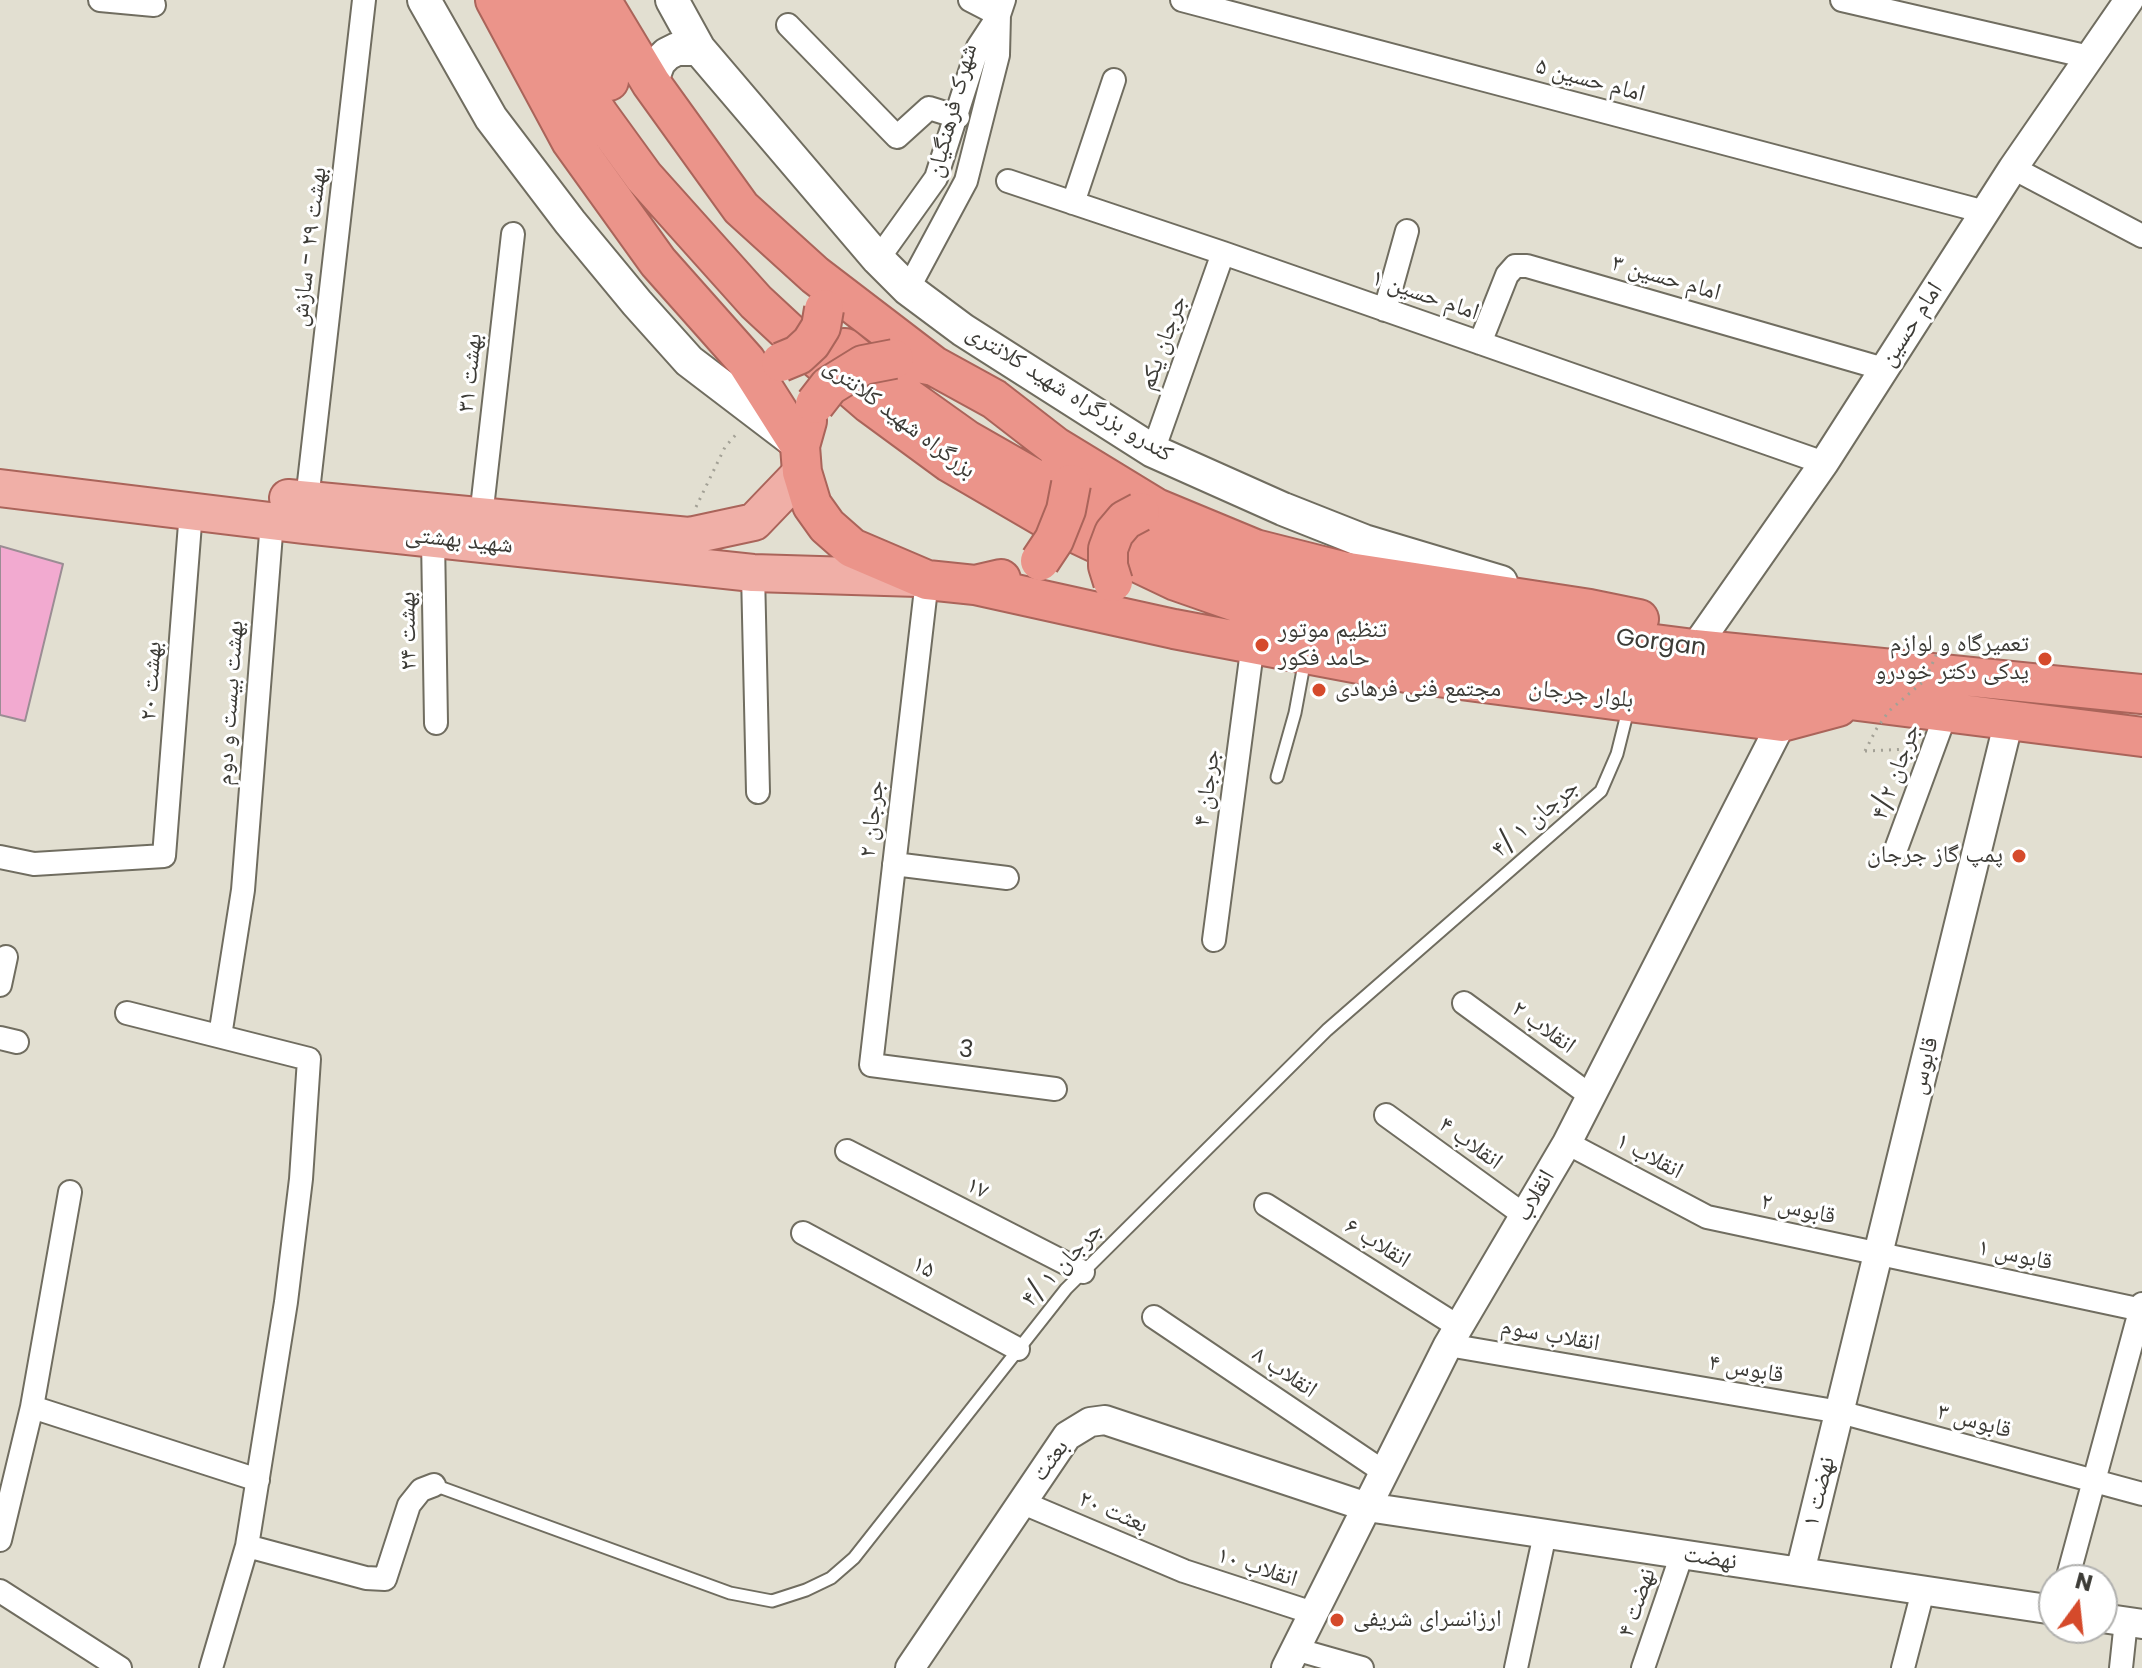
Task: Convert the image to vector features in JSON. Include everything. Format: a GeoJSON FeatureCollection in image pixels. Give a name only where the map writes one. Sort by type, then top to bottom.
{"type":"FeatureCollection","features":[{"type":"Feature","properties":{"kind":"highway"},"geometry":{"type":"LineString","coordinates":[[495,0],[571,141],[658,262],[764,362],[801,459],[812,505],[827,526],[852,548],[924,579],[975,585],[1023,571],[1040,561],[1054,540],[1066,510],[1066,462]]}},
{"type":"Feature","properties":{"kind":"highway","name":"بزرگراه شهید کلانتری"},"geometry":{"type":"LineString","coordinates":[[533,0],[562,57],[644,177],[756,302],[870,404],[949,462],[1052,522],[1176,581],[1276,616],[1408,644]]}},
{"type":"Feature","properties":{"kind":"highway","name":"بزرگراه شهید کلانتری"},"geometry":{"type":"LineString","coordinates":[[564,0],[586,45],[662,160],[772,282],[828,335],[887,383],[967,440],[1065,496],[1188,552]]}},
{"type":"Feature","properties":{"kind":"highway"},"geometry":{"type":"LineString","coordinates":[[601,0],[651,83],[741,208],[820,292],[934,366],[994,399],[1066,462],[1148,510],[1255,549],[1342,571],[1641,619],[1694,649]]}},
{"type":"Feature","properties":{"kind":"highway"},"geometry":{"type":"LineString","coordinates":[[764,362],[798,355],[811,343],[821,327],[820,292]]}},
{"type":"Feature","properties":{"kind":"highway"},"geometry":{"type":"LineString","coordinates":[[801,459],[805,425],[815,404],[829,386],[863,365],[894,359],[934,366]]}},
{"type":"Feature","properties":{"kind":"highway"},"geometry":{"type":"LineString","coordinates":[[1148,510],[1125,520],[1114,533],[1108,549],[1108,566],[1113,582],[1136,606],[1174,629]]}},
{"type":"Feature","properties":{"kind":"highway","name":"Gorgan"},"geometry":{"type":"LineString","coordinates":[[1188,552],[1302,590],[1413,613],[1694,649],[2142,694]]}},
{"type":"Feature","properties":{"kind":"highway","name":"بلوار جرجان"},"geometry":{"type":"LineString","coordinates":[[975,585],[1174,629],[1407,673],[1782,722],[1857,703]]}},
{"type":"Feature","properties":{"kind":"highway","name":"Gorgan"},"geometry":{"type":"LineString","coordinates":[[1408,644],[2142,737]]}},
{"type":"Feature","properties":{"kind":"main road"},"geometry":{"type":"LineString","coordinates":[[424,0],[491,118],[570,222],[689,361],[756,412],[801,459]]}},
{"type":"Feature","properties":{"kind":"main road","name":"کندرو بزرگراه شهید کلانتری"},"geometry":{"type":"LineString","coordinates":[[672,0],[699,49],[878,259],[908,289],[963,330],[1153,451],[1283,509],[1364,541],[1590,609]]}},
{"type":"Feature","properties":{"kind":"main road"},"geometry":{"type":"LineString","coordinates":[[651,83],[653,72],[667,54],[677,49],[699,49]]}},
{"type":"Feature","properties":{"kind":"main road","name":"شهید بهشتی"},"geometry":{"type":"LineString","coordinates":[[0,463],[307,500],[689,536],[754,522],[801,459]]}},
{"type":"Feature","properties":{"kind":"main road"},"geometry":{"type":"LineString","coordinates":[[1066,462],[1132,479],[1202,513],[1271,538],[1281,532],[1286,522],[1283,509]]}},
{"type":"Feature","properties":{"kind":"main road","name":"شهید بهشتی"},"geometry":{"type":"LineString","coordinates":[[0,488],[753,573],[924,579]]}},
{"type":"Feature","properties":{"kind":"street"},"geometry":{"type":"LineString","coordinates":[[100,0],[154,5]]}},
{"type":"Feature","properties":{"kind":"street","name":"بهشت ۲۹ - سازش"},"geometry":{"type":"LineString","coordinates":[[307,500],[364,0]]}},
{"type":"Feature","properties":{"kind":"street"},"geometry":{"type":"LineString","coordinates":[[878,259],[936,178],[978,47],[1002,8],[970,0]]}},
{"type":"Feature","properties":{"kind":"street","name":"امام حسین ۵"},"geometry":{"type":"LineString","coordinates":[[1182,0],[1985,212]]}},
{"type":"Feature","properties":{"kind":"street"},"geometry":{"type":"LineString","coordinates":[[1842,0],[2089,57]]}},
{"type":"Feature","properties":{"kind":"street"},"geometry":{"type":"LineString","coordinates":[[2130,0],[2142,8]]}},
{"type":"Feature","properties":{"kind":"street","name":"امام حسین"},"geometry":{"type":"LineString","coordinates":[[1694,649],[1824,463],[2013,168],[2130,0]]}},
{"type":"Feature","properties":{"kind":"street","name":"شهرک فرهنگیان"},"geometry":{"type":"LineString","coordinates":[[908,289],[966,181],[998,55],[1002,8]]}},
{"type":"Feature","properties":{"kind":"street"},"geometry":{"type":"LineString","coordinates":[[788,25],[897,137],[929,108],[958,117]]}},
{"type":"Feature","properties":{"kind":"street"},"geometry":{"type":"LineString","coordinates":[[1073,203],[1114,80]]}},
{"type":"Feature","properties":{"kind":"street"},"geometry":{"type":"LineString","coordinates":[[2013,168],[2142,236]]}},
{"type":"Feature","properties":{"kind":"street","name":"امام حسین ۱"},"geometry":{"type":"LineString","coordinates":[[1008,181],[1824,463]]}},
{"type":"Feature","properties":{"kind":"street"},"geometry":{"type":"LineString","coordinates":[[1385,310],[1407,231]]}},
{"type":"Feature","properties":{"kind":"street","name":"بهشت ۳۱"},"geometry":{"type":"LineString","coordinates":[[481,517],[513,234]]}},
{"type":"Feature","properties":{"kind":"street","name":"جرجان یکم"},"geometry":{"type":"LineString","coordinates":[[1153,451],[1223,253]]}},
{"type":"Feature","properties":{"kind":"street","name":"امام حسین ۳"},"geometry":{"type":"LineString","coordinates":[[1480,343],[1507,275],[1515,266],[1527,266],[1884,369]]}},
{"type":"Feature","properties":{"kind":"street","name":"بهشت ۲۰"},"geometry":{"type":"LineString","coordinates":[[0,857],[34,864],[164,856],[191,511]]}},
{"type":"Feature","properties":{"kind":"street","name":"بهشت بیست و دوم"},"geometry":{"type":"LineString","coordinates":[[220,1036],[243,890],[272,521]]}},
{"type":"Feature","properties":{"kind":"street","name":"بهشت ۲۴"},"geometry":{"type":"LineString","coordinates":[[433,538],[436,723]]}},
{"type":"Feature","properties":{"kind":"street"},"geometry":{"type":"LineString","coordinates":[[753,573],[758,792]]}},
{"type":"Feature","properties":{"kind":"street","name":"جرجان ۲"},"geometry":{"type":"LineString","coordinates":[[871,1065],[924,579]]}},
{"type":"Feature","properties":{"kind":"street","name":"۴ جرجان"},"geometry":{"type":"LineString","coordinates":[[1214,940],[1253,643]]}},
{"type":"Feature","properties":{"kind":"street","name":"۴/۲ جرجان"},"geometry":{"type":"LineString","coordinates":[[1896,849],[1946,713]]}},
{"type":"Feature","properties":{"kind":"street","name":"قابوس"},"geometry":{"type":"LineString","coordinates":[[1840,1412],[2009,720]]}},
{"type":"Feature","properties":{"kind":"street","name":"انقلاب"},"geometry":{"type":"LineString","coordinates":[[1290,1659],[1454,1336],[1567,1143],[1782,722]]}},
{"type":"Feature","properties":{"kind":"street"},"geometry":{"type":"LineString","coordinates":[[894,864],[1007,878]]}},
{"type":"Feature","properties":{"kind":"street"},"geometry":{"type":"LineString","coordinates":[[0,985],[6,957]]}},
{"type":"Feature","properties":{"kind":"street","name":"۲ انقلاب"},"geometry":{"type":"LineString","coordinates":[[1464,1003],[1591,1096]]}},
{"type":"Feature","properties":{"kind":"street"},"geometry":{"type":"LineString","coordinates":[[127,1013],[309,1059],[301,1179],[286,1302],[258,1480],[247,1546],[211,1668]]}},
{"type":"Feature","properties":{"kind":"street","name":"3"},"geometry":{"type":"LineString","coordinates":[[871,1065],[1055,1089]]}},
{"type":"Feature","properties":{"kind":"street","name":"۴ انقلاب"},"geometry":{"type":"LineString","coordinates":[[1386,1115],[1524,1215]]}},
{"type":"Feature","properties":{"kind":"street","name":"انقلاب ۱"},"geometry":{"type":"LineString","coordinates":[[1567,1143],[1707,1217]]}},
{"type":"Feature","properties":{"kind":"street","name":"۱۷"},"geometry":{"type":"LineString","coordinates":[[847,1151],[1083,1272]]}},
{"type":"Feature","properties":{"kind":"street"},"geometry":{"type":"LineString","coordinates":[[0,1540],[32,1407],[70,1192]]}},
{"type":"Feature","properties":{"kind":"street","name":"۶ انقلاب"},"geometry":{"type":"LineString","coordinates":[[1266,1205],[1454,1336]]}},
{"type":"Feature","properties":{"kind":"street","name":"۲ قابوس"},"geometry":{"type":"LineString","coordinates":[[1707,1217],[1879,1253]]}},
{"type":"Feature","properties":{"kind":"street","name":"۱۵"},"geometry":{"type":"LineString","coordinates":[[803,1233],[1018,1349]]}},
{"type":"Feature","properties":{"kind":"street","name":"۱ قابوس"},"geometry":{"type":"LineString","coordinates":[[1879,1253],[2142,1308]]}},
{"type":"Feature","properties":{"kind":"street"},"geometry":{"type":"LineString","coordinates":[[2071,1564],[2142,1308]]}},
{"type":"Feature","properties":{"kind":"street","name":"۸ انقلاب"},"geometry":{"type":"LineString","coordinates":[[1154,1317],[1384,1472]]}},
{"type":"Feature","properties":{"kind":"street","name":"انقلاب سوم"},"geometry":{"type":"LineString","coordinates":[[1454,1336],[1644,1379]]}},
{"type":"Feature","properties":{"kind":"street","name":"۴ قابوس"},"geometry":{"type":"LineString","coordinates":[[1644,1379],[1840,1412]]}},
{"type":"Feature","properties":{"kind":"street"},"geometry":{"type":"LineString","coordinates":[[32,1407],[258,1480]]}},
{"type":"Feature","properties":{"kind":"street","name":"۳ قابوس"},"geometry":{"type":"LineString","coordinates":[[1840,1412],[2142,1494]]}},
{"type":"Feature","properties":{"kind":"street","name":"۱ نهضت"},"geometry":{"type":"LineString","coordinates":[[1800,1572],[1840,1412]]}},
{"type":"Feature","properties":{"kind":"street","name":"بعثت"},"geometry":{"type":"LineString","coordinates":[[910,1668],[1067,1436],[1090,1422],[1105,1420],[1367,1507]]}},
{"type":"Feature","properties":{"kind":"street"},"geometry":{"type":"LineString","coordinates":[[247,1546],[366,1578],[385,1579],[409,1505],[421,1490],[434,1485]]}},
{"type":"Feature","properties":{"kind":"street","name":"۲۰ بعثت"},"geometry":{"type":"LineString","coordinates":[[1021,1502],[1184,1571]]}},
{"type":"Feature","properties":{"kind":"street","name":"نهضت"},"geometry":{"type":"LineString","coordinates":[[1367,1507],[2038,1608]]}},
{"type":"Feature","properties":{"kind":"street"},"geometry":{"type":"LineString","coordinates":[[1516,1668],[1545,1534]]}},
{"type":"Feature","properties":{"kind":"street","name":"۴ نهضت"},"geometry":{"type":"LineString","coordinates":[[1643,1668],[1682,1554]]}},
{"type":"Feature","properties":{"kind":"street","name":"۱۰ انقلاب"},"geometry":{"type":"LineString","coordinates":[[1184,1571],[1313,1613]]}},
{"type":"Feature","properties":{"kind":"street"},"geometry":{"type":"LineString","coordinates":[[0,1591],[120,1668]]}},
{"type":"Feature","properties":{"kind":"street"},"geometry":{"type":"LineString","coordinates":[[1903,1668],[1923,1591]]}},
{"type":"Feature","properties":{"kind":"street"},"geometry":{"type":"LineString","coordinates":[[2121,1668],[2123,1621]]}},
{"type":"Feature","properties":{"kind":"street"},"geometry":{"type":"LineString","coordinates":[[1290,1659],[1362,1668]]}},
{"type":"Feature","properties":{"kind":"lane"},"geometry":{"type":"LineString","coordinates":[[1277,777],[1295,713],[1306,655]]}},
{"type":"Feature","properties":{"kind":"lane","name":"جرجان ۱ /۴"},"geometry":{"type":"LineString","coordinates":[[434,1485],[730,1593],[772,1601],[831,1578],[854,1558],[1066,1289],[1327,1030],[1601,791],[1617,754],[1630,702]]}},
{"type":"Feature","properties":{"kind":"path"},"geometry":{"type":"LineString","coordinates":[[689,536],[697,504],[725,447],[756,412]]}},
{"type":"Feature","properties":{"kind":"path"},"geometry":{"type":"LineString","coordinates":[[1912,749],[1865,751],[1889,711],[1925,680],[1938,651]]}},
{"type":"Feature","properties":{"kind":"building"},"geometry":{"type":"Polygon","coordinates":[[[0,546],[63,564],[25,721],[0,715],[0,546]]]}},
{"type":"Feature","properties":{"kind":"place","name":"تنظیم موتور حامد فکور"},"geometry":{"type":"Point","coordinates":[1262,645]}},
{"type":"Feature","properties":{"kind":"place","name":"تعمیرگاه و لوازم یدکی دکتر خودرو"},"geometry":{"type":"Point","coordinates":[2045,659]}},
{"type":"Feature","properties":{"kind":"place","name":"مجتمع فنی فرهادی"},"geometry":{"type":"Point","coordinates":[1319,690]}},
{"type":"Feature","properties":{"kind":"place","name":"پمپ گاز جرجان"},"geometry":{"type":"Point","coordinates":[2019,856]}},
{"type":"Feature","properties":{"kind":"place","name":"ارزانسرای شریفی"},"geometry":{"type":"Point","coordinates":[1337,1620]}}]}
